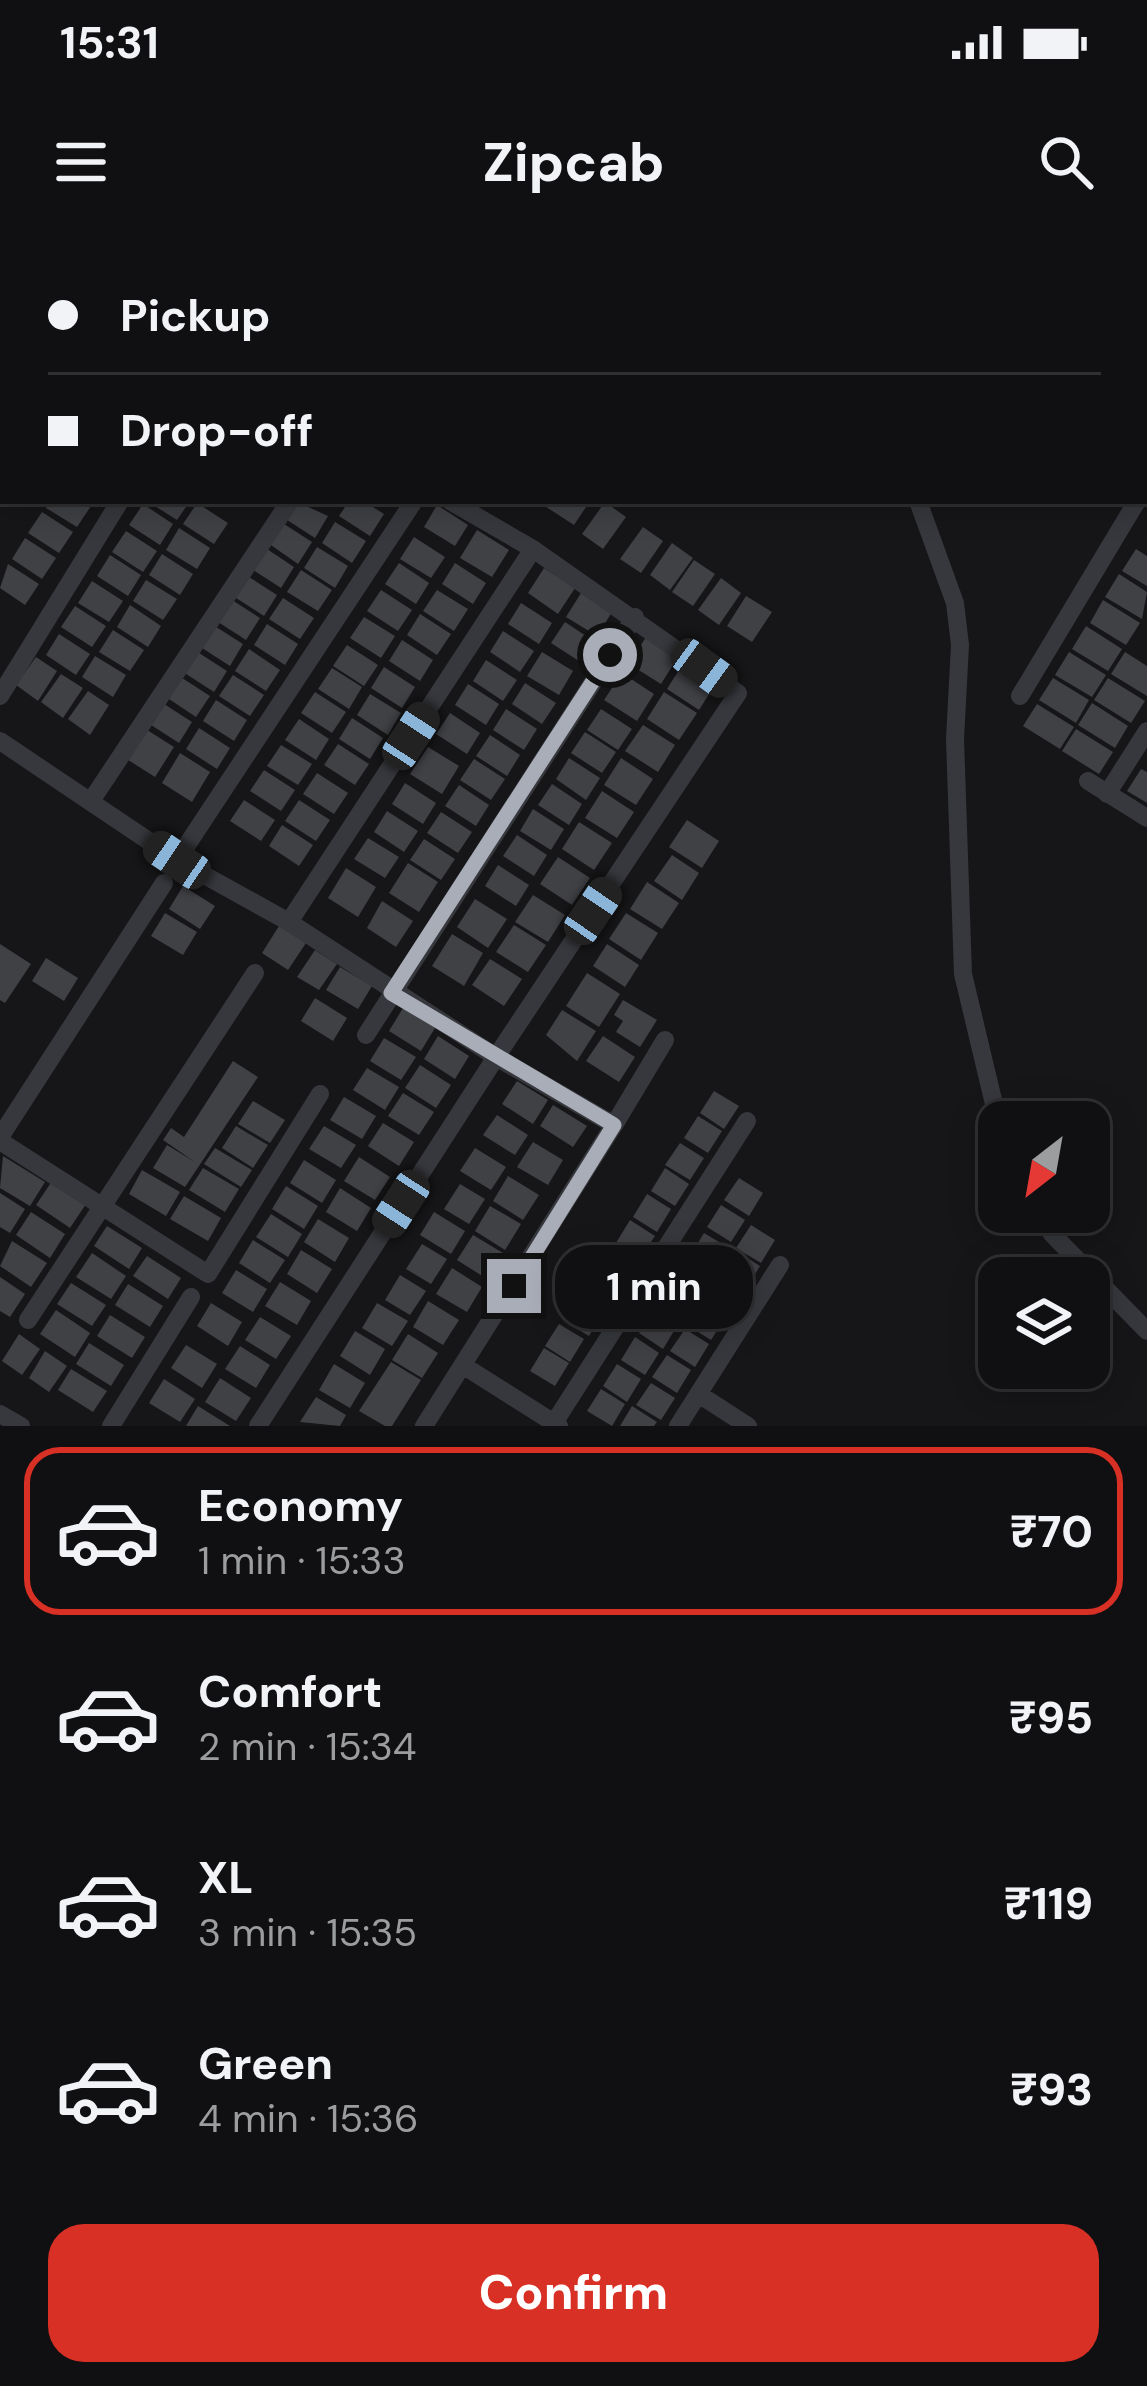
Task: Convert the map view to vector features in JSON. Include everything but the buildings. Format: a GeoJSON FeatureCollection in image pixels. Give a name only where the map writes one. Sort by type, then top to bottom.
{"type":"FeatureCollection","features":[{"type":"Feature","properties":{"kind":"street"},"geometry":{"type":"LineString","coordinates":[[0,696],[118,504]]}},
{"type":"Feature","properties":{"kind":"street"},"geometry":{"type":"LineString","coordinates":[[92,801],[288,504]]}},
{"type":"Feature","properties":{"kind":"street"},"geometry":{"type":"LineString","coordinates":[[177,860],[412,504]]}},
{"type":"Feature","properties":{"kind":"street"},"geometry":{"type":"LineString","coordinates":[[258,1426],[739,693],[533,549],[456,504]]}},
{"type":"Feature","properties":{"kind":"street"},"geometry":{"type":"LineString","coordinates":[[919,504],[955,604],[961,645],[955,739],[963,974],[993,1101]]}},
{"type":"Feature","properties":{"kind":"street"},"geometry":{"type":"LineString","coordinates":[[1020,696],[1135,504]]}},
{"type":"Feature","properties":{"kind":"street"},"geometry":{"type":"LineString","coordinates":[[289,922],[533,549]]}},
{"type":"Feature","properties":{"kind":"street"},"geometry":{"type":"LineString","coordinates":[[367,1036],[634,617]]}},
{"type":"Feature","properties":{"kind":"street"},"geometry":{"type":"LineString","coordinates":[[1107,794],[1147,730]]}},
{"type":"Feature","properties":{"kind":"street"},"geometry":{"type":"LineString","coordinates":[[0,741],[177,860],[289,922],[391,993],[614,1125]]}},
{"type":"Feature","properties":{"kind":"street"},"geometry":{"type":"LineString","coordinates":[[1088,781],[1147,818]]}},
{"type":"Feature","properties":{"kind":"street"},"geometry":{"type":"LineString","coordinates":[[164,883],[0,1139],[101,1209],[208,1274],[320,1094]]}},
{"type":"Feature","properties":{"kind":"street"},"geometry":{"type":"LineString","coordinates":[[28,1320],[255,973]]}},
{"type":"Feature","properties":{"kind":"street"},"geometry":{"type":"LineString","coordinates":[[424,1426],[665,1040]]}},
{"type":"Feature","properties":{"kind":"street"},"geometry":{"type":"LineString","coordinates":[[464,1366],[556,1424],[747,1121]]}},
{"type":"Feature","properties":{"kind":"street"},"geometry":{"type":"LineString","coordinates":[[1051,1233],[1147,1331]]}},
{"type":"Feature","properties":{"kind":"street"},"geometry":{"type":"LineString","coordinates":[[678,1426],[781,1265]]}},
{"type":"Feature","properties":{"kind":"street"},"geometry":{"type":"LineString","coordinates":[[111,1426],[191,1297]]}},
{"type":"Feature","properties":{"kind":"street"},"geometry":{"type":"LineString","coordinates":[[700,1395],[748,1426]]}},
{"type":"Feature","properties":{"kind":"street"},"geometry":{"type":"LineString","coordinates":[[0,1414],[21,1426]]}},
{"type":"Feature","properties":{"kind":"route"},"geometry":{"type":"LineString","coordinates":[[514,1286],[614,1125],[391,993],[610,655]]}}]}
